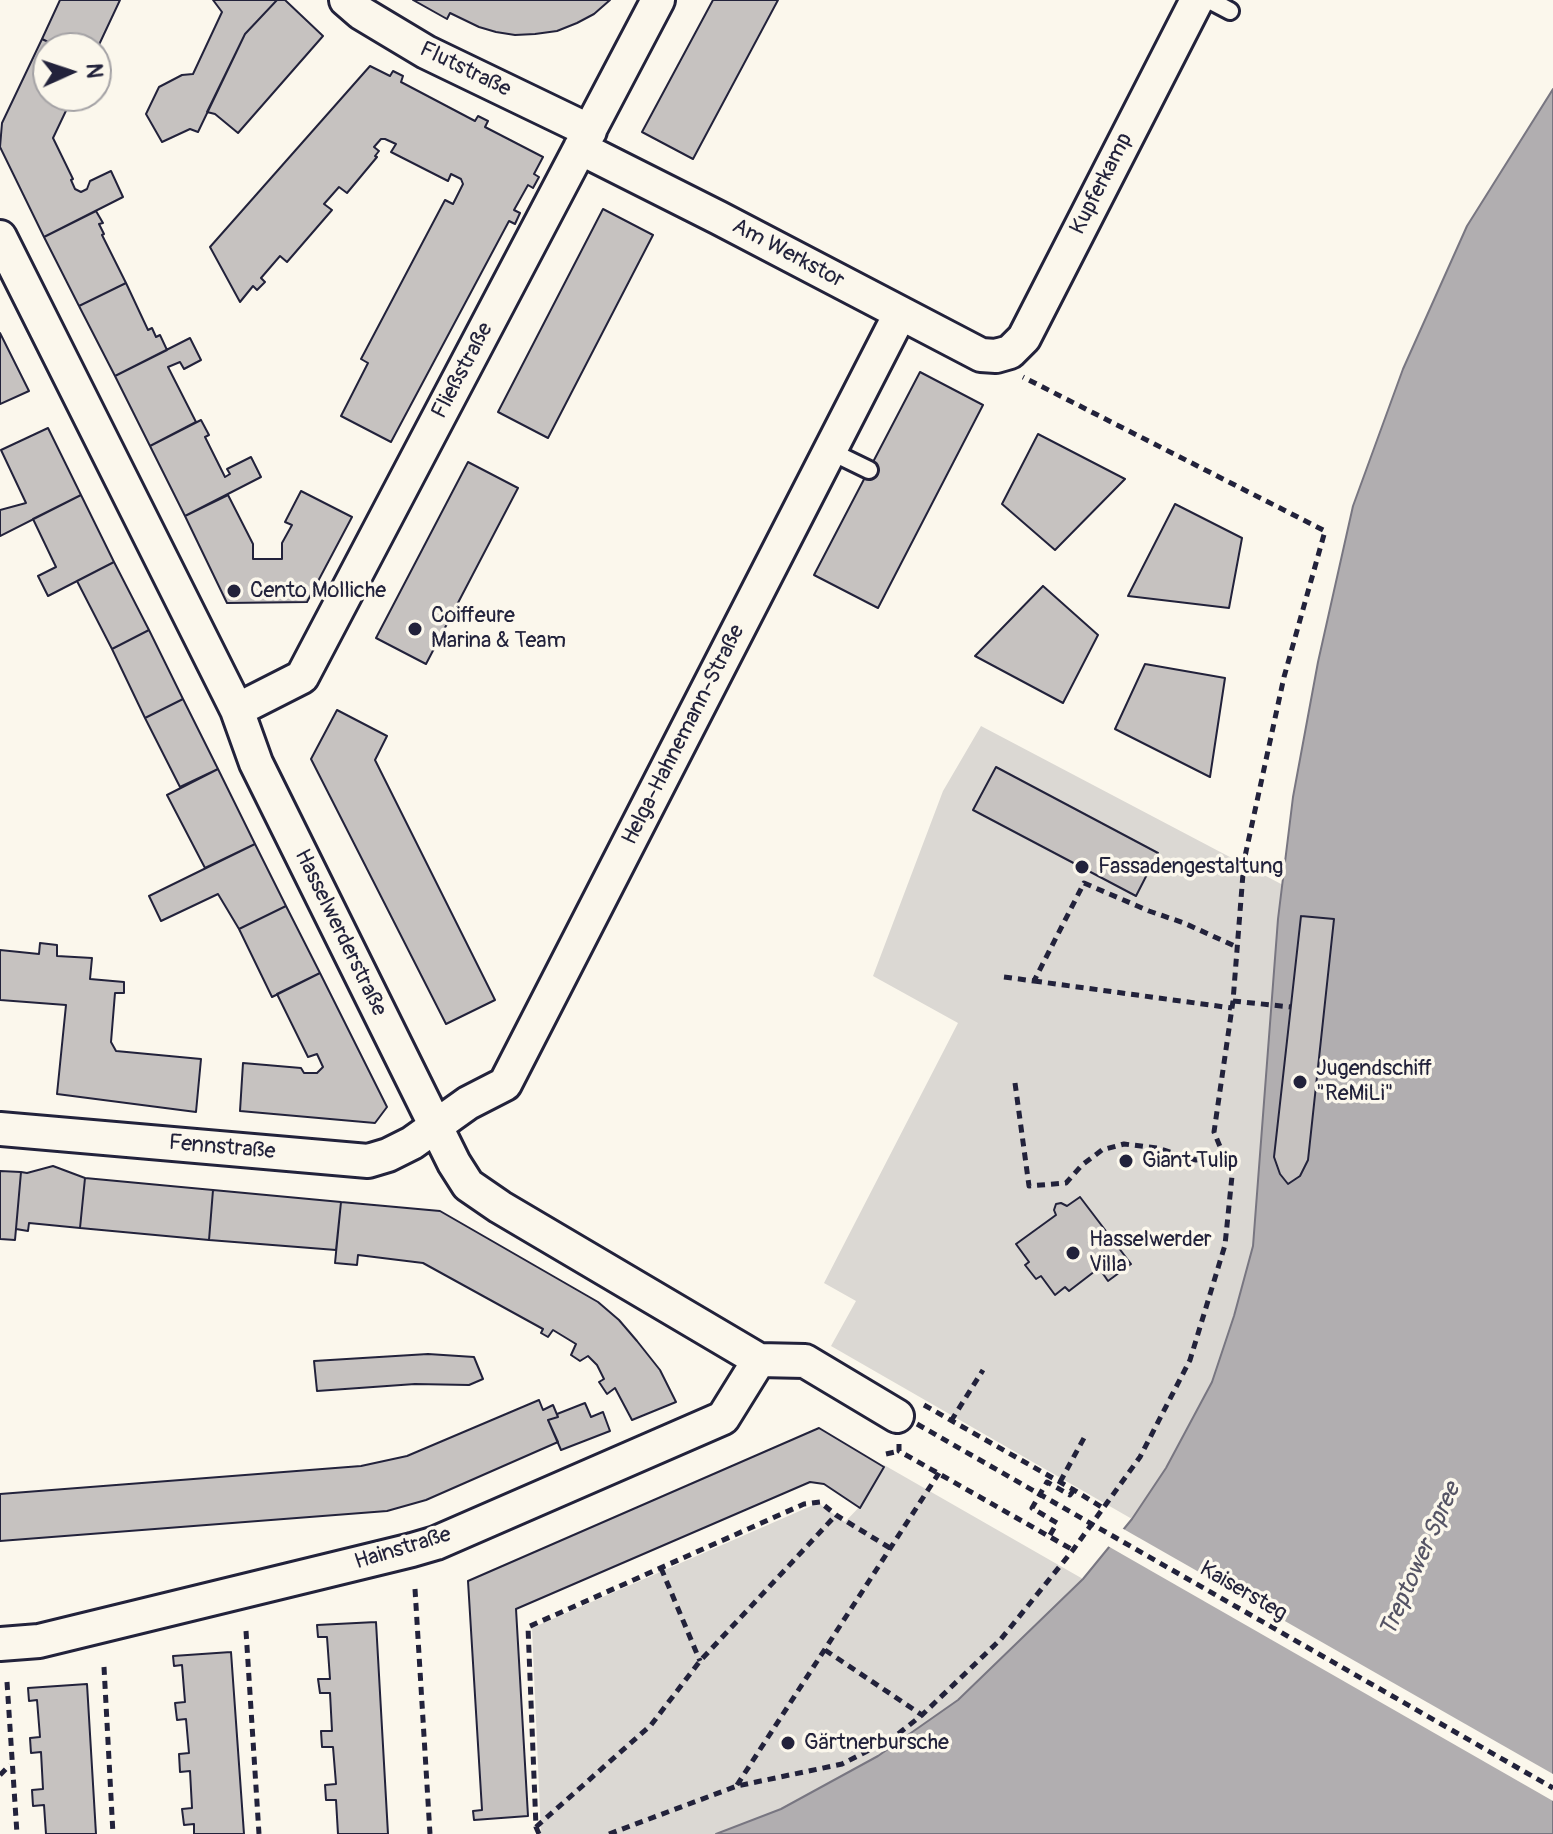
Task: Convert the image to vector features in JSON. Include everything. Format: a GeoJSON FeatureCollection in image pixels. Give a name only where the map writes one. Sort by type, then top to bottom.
{"type":"FeatureCollection","features":[{"type":"Feature","properties":{"kind":"street","name":"Flutstraße"},"geometry":{"type":"LineString","coordinates":[[346,0],[361,13],[426,52],[585,139]]}},
{"type":"Feature","properties":{"kind":"street","name":"Fließstraße"},"geometry":{"type":"LineString","coordinates":[[237,710],[302,677],[658,0]]}},
{"type":"Feature","properties":{"kind":"street","name":"Kupferkamp"},"geometry":{"type":"LineString","coordinates":[[996,356],[1010,352],[1024,338],[1197,0]]}},
{"type":"Feature","properties":{"kind":"street","name":"Am Werkstor"},"geometry":{"type":"LineString","coordinates":[[585,139],[719,218],[900,314],[981,355],[996,356]]}},
{"type":"Feature","properties":{"kind":"street","name":"Hasselwerderstraße"},"geometry":{"type":"LineString","coordinates":[[0,237],[237,710],[256,763],[454,1163],[468,1185],[759,1360],[805,1361],[907,1420]]}},
{"type":"Feature","properties":{"kind":"street","name":"Helga-Hahnemann-Straße"},"geometry":{"type":"LineString","coordinates":[[436,1125],[468,1103],[505,1084],[900,314]]}},
{"type":"Feature","properties":{"kind":"street","name":"Fennstraße"},"geometry":{"type":"LineString","coordinates":[[0,1129],[368,1161],[412,1143],[436,1125]]}},
{"type":"Feature","properties":{"kind":"street","name":"Hainstraße"},"geometry":{"type":"LineString","coordinates":[[0,1644],[39,1641],[436,1543],[723,1418],[759,1360]]}},
{"type":"Feature","properties":{"kind":"lane"},"geometry":{"type":"LineString","coordinates":[[1209,0],[1230,11]]}},
{"type":"Feature","properties":{"kind":"lane"},"geometry":{"type":"LineString","coordinates":[[830,451],[869,470]]}},
{"type":"Feature","properties":{"kind":"path"},"geometry":{"type":"LineString","coordinates":[[609,1834],[737,1786],[842,1764],[893,1738],[922,1715],[1001,1639],[1073,1550],[1140,1457],[1190,1360],[1225,1245],[1232,1176],[1214,1132],[1232,1005],[1244,861],[1284,677],[1325,531],[1012,371],[996,356]]}},
{"type":"Feature","properties":{"kind":"path"},"geometry":{"type":"LineString","coordinates":[[1034,981],[1084,883],[1237,947]]}},
{"type":"Feature","properties":{"kind":"path"},"geometry":{"type":"LineString","coordinates":[[1004,977],[1232,1005],[1291,1007]]}},
{"type":"Feature","properties":{"kind":"path"},"geometry":{"type":"LineString","coordinates":[[1015,1083],[1029,1186],[1066,1183],[1082,1165],[1102,1150],[1124,1144],[1157,1148],[1196,1160],[1223,1154]]}},
{"type":"Feature","properties":{"kind":"path"},"geometry":{"type":"LineString","coordinates":[[951,1421],[983,1370]]}},
{"type":"Feature","properties":{"kind":"path"},"geometry":{"type":"LineString","coordinates":[[899,1451],[907,1420],[924,1405],[1103,1508]]}},
{"type":"Feature","properties":{"kind":"path","name":"Kaisersteg"},"geometry":{"type":"LineString","coordinates":[[907,1420],[1553,1788]]}},
{"type":"Feature","properties":{"kind":"path"},"geometry":{"type":"LineString","coordinates":[[1060,1482],[1084,1438]]}},
{"type":"Feature","properties":{"kind":"path"},"geometry":{"type":"LineString","coordinates":[[886,1454],[899,1451],[1073,1550]]}},
{"type":"Feature","properties":{"kind":"path"},"geometry":{"type":"LineString","coordinates":[[737,1786],[939,1473]]}},
{"type":"Feature","properties":{"kind":"path"},"geometry":{"type":"LineString","coordinates":[[1050,1535],[1057,1523],[1032,1508],[1047,1482],[1070,1495],[1074,1490]]}},
{"type":"Feature","properties":{"kind":"path"},"geometry":{"type":"LineString","coordinates":[[537,1831],[528,1627],[804,1504],[820,1502],[890,1548]]}},
{"type":"Feature","properties":{"kind":"path"},"geometry":{"type":"LineString","coordinates":[[537,1831],[651,1725],[700,1661],[836,1515]]}},
{"type":"Feature","properties":{"kind":"path"},"geometry":{"type":"LineString","coordinates":[[661,1568],[700,1661]]}},
{"type":"Feature","properties":{"kind":"path"},"geometry":{"type":"LineString","coordinates":[[415,1589],[430,1834]]}},
{"type":"Feature","properties":{"kind":"path"},"geometry":{"type":"LineString","coordinates":[[246,1631],[259,1834]]}},
{"type":"Feature","properties":{"kind":"path"},"geometry":{"type":"LineString","coordinates":[[825,1650],[922,1715]]}},
{"type":"Feature","properties":{"kind":"path"},"geometry":{"type":"LineString","coordinates":[[104,1667],[113,1834]]}},
{"type":"Feature","properties":{"kind":"path"},"geometry":{"type":"LineString","coordinates":[[7,1682],[17,1834]]}},
{"type":"Feature","properties":{"kind":"path"},"geometry":{"type":"LineString","coordinates":[[0,1765],[11,1764]]}},
{"type":"Feature","properties":{"kind":"path"},"geometry":{"type":"LineString","coordinates":[[0,1775],[11,1764]]}},
{"type":"Feature","properties":{"kind":"shaded area"},"geometry":{"type":"Polygon","coordinates":[[[981,726],[1283,885],[1253,1246],[1212,1382],[1166,1468],[1132,1519],[831,1346],[856,1301],[824,1283],[958,1023],[873,976],[943,791],[981,726]]]}},
{"type":"Feature","properties":{"kind":"shaded area"},"geometry":{"type":"Polygon","coordinates":[[[884,1465],[1083,1579],[958,1700],[878,1756],[781,1809],[716,1834],[541,1834],[532,1628],[818,1503],[845,1522],[863,1503],[884,1465]]]}},
{"type":"Feature","properties":{"kind":"water","name":"Treptower Spree"},"geometry":{"type":"Polygon","coordinates":[[[1553,89],[1553,1834],[716,1834],[781,1809],[878,1756],[958,1700],[1083,1579],[1132,1519],[1166,1468],[1212,1382],[1253,1246],[1278,919],[1293,797],[1318,662],[1353,506],[1403,369],[1467,226],[1553,89]]]}},
{"type":"Feature","properties":{"kind":"pier"},"geometry":{"type":"Polygon","coordinates":[[[1120,1527],[1553,1774],[1553,1801],[1106,1545],[1120,1527]]]}},
{"type":"Feature","properties":{"kind":"building"},"geometry":{"type":"Polygon","coordinates":[[[60,0],[120,0],[105,32],[45,32],[60,0]]]}},
{"type":"Feature","properties":{"kind":"building"},"geometry":{"type":"Polygon","coordinates":[[[213,0],[277,0],[245,34],[198,132],[190,129],[162,142],[146,114],[159,87],[182,75],[193,74],[222,12],[213,0]]]}},
{"type":"Feature","properties":{"kind":"building"},"geometry":{"type":"Polygon","coordinates":[[[277,0],[285,0],[323,36],[238,133],[215,114],[207,112],[245,34],[277,0]]]}},
{"type":"Feature","properties":{"kind":"building"},"geometry":{"type":"Polygon","coordinates":[[[413,0],[610,0],[594,14],[557,31],[515,35],[479,27],[450,13],[447,19],[413,0]]]}},
{"type":"Feature","properties":{"kind":"building"},"geometry":{"type":"Polygon","coordinates":[[[713,0],[778,0],[693,159],[642,132],[713,0]]]}},
{"type":"Feature","properties":{"kind":"building"},"geometry":{"type":"Polygon","coordinates":[[[32,60],[32,112],[65,112],[53,138],[75,189],[81,192],[87,189],[90,181],[111,171],[123,197],[44,237],[0,147],[2,123],[32,60]]]}},
{"type":"Feature","properties":{"kind":"building"},"geometry":{"type":"Polygon","coordinates":[[[370,66],[390,76],[393,71],[403,76],[401,82],[475,121],[478,116],[488,121],[485,127],[543,157],[534,174],[539,177],[533,188],[528,185],[514,210],[520,213],[515,224],[509,221],[391,442],[341,416],[368,363],[361,359],[445,200],[453,204],[463,184],[461,179],[451,174],[448,181],[391,152],[396,144],[381,139],[374,147],[379,151],[377,157],[347,193],[339,187],[324,204],[332,210],[287,262],[280,256],[261,278],[265,282],[257,290],[253,286],[240,302],[210,247],[370,66]]]}},
{"type":"Feature","properties":{"kind":"building"},"geometry":{"type":"Polygon","coordinates":[[[603,209],[653,235],[548,438],[498,412],[603,209]]]}},
{"type":"Feature","properties":{"kind":"building"},"geometry":{"type":"Polygon","coordinates":[[[96,211],[103,223],[99,224],[102,235],[126,283],[79,306],[44,237],[96,211]]]}},
{"type":"Feature","properties":{"kind":"building"},"geometry":{"type":"Polygon","coordinates":[[[126,283],[148,330],[152,328],[156,337],[160,335],[167,350],[115,376],[79,306],[126,283]]]}},
{"type":"Feature","properties":{"kind":"building"},"geometry":{"type":"Polygon","coordinates":[[[0,333],[29,391],[0,404],[0,333]]]}},
{"type":"Feature","properties":{"kind":"building"},"geometry":{"type":"Polygon","coordinates":[[[190,338],[201,360],[184,369],[180,362],[168,367],[196,422],[150,446],[115,376],[190,338]]]}},
{"type":"Feature","properties":{"kind":"building"},"geometry":{"type":"Polygon","coordinates":[[[920,372],[983,405],[878,608],[814,575],[920,372]]]}},
{"type":"Feature","properties":{"kind":"building"},"geometry":{"type":"Polygon","coordinates":[[[201,420],[209,435],[205,437],[225,477],[230,474],[227,469],[251,457],[261,477],[185,516],[150,446],[201,420]]]}},
{"type":"Feature","properties":{"kind":"building"},"geometry":{"type":"Polygon","coordinates":[[[48,428],[81,495],[0,536],[0,510],[26,503],[1,450],[48,428]]]}},
{"type":"Feature","properties":{"kind":"building"},"geometry":{"type":"Polygon","coordinates":[[[1038,434],[1125,479],[1055,550],[1002,504],[1038,434]]]}},
{"type":"Feature","properties":{"kind":"building"},"geometry":{"type":"Polygon","coordinates":[[[468,462],[518,488],[426,664],[376,638],[468,462]]]}},
{"type":"Feature","properties":{"kind":"building"},"geometry":{"type":"Polygon","coordinates":[[[301,491],[352,517],[307,602],[227,603],[185,516],[228,495],[253,544],[253,559],[282,559],[282,543],[292,525],[285,522],[301,491]]]}},
{"type":"Feature","properties":{"kind":"building"},"geometry":{"type":"Polygon","coordinates":[[[81,495],[114,562],[48,596],[38,576],[56,567],[33,519],[81,495]]]}},
{"type":"Feature","properties":{"kind":"building"},"geometry":{"type":"Polygon","coordinates":[[[1175,504],[1242,538],[1229,608],[1128,596],[1175,504]]]}},
{"type":"Feature","properties":{"kind":"building"},"geometry":{"type":"Polygon","coordinates":[[[114,562],[149,630],[112,649],[77,581],[114,562]]]}},
{"type":"Feature","properties":{"kind":"building"},"geometry":{"type":"Polygon","coordinates":[[[1043,586],[1098,635],[1063,703],[975,656],[1043,586]]]}},
{"type":"Feature","properties":{"kind":"building"},"geometry":{"type":"Polygon","coordinates":[[[149,630],[183,699],[145,718],[112,649],[149,630]]]}},
{"type":"Feature","properties":{"kind":"building"},"geometry":{"type":"Polygon","coordinates":[[[1145,664],[1225,678],[1210,777],[1115,729],[1145,664]]]}},
{"type":"Feature","properties":{"kind":"building"},"geometry":{"type":"Polygon","coordinates":[[[183,699],[218,769],[180,787],[145,718],[183,699]]]}},
{"type":"Feature","properties":{"kind":"building"},"geometry":{"type":"Polygon","coordinates":[[[337,710],[387,736],[375,760],[495,1000],[446,1024],[311,759],[337,710]]]}},
{"type":"Feature","properties":{"kind":"building"},"geometry":{"type":"Polygon","coordinates":[[[996,767],[1158,853],[1136,896],[973,810],[996,767]]]}},
{"type":"Feature","properties":{"kind":"building"},"geometry":{"type":"Polygon","coordinates":[[[218,769],[255,844],[205,868],[167,795],[218,769]]]}},
{"type":"Feature","properties":{"kind":"building"},"geometry":{"type":"Polygon","coordinates":[[[255,844],[286,906],[239,929],[218,894],[161,921],[149,896],[255,844]]]}},
{"type":"Feature","properties":{"kind":"building"},"geometry":{"type":"Polygon","coordinates":[[[286,906],[320,973],[272,997],[239,929],[286,906]]]}},
{"type":"Feature","properties":{"kind":"building","name":"Jugendschiff \"ReMiLi\""},"geometry":{"type":"Polygon","coordinates":[[[1301,916],[1334,919],[1308,1160],[1300,1176],[1288,1184],[1280,1174],[1274,1157],[1301,916]]]}},
{"type":"Feature","properties":{"kind":"building"},"geometry":{"type":"Polygon","coordinates":[[[40,943],[57,945],[57,956],[92,958],[90,979],[124,982],[124,993],[115,993],[111,1042],[116,1051],[201,1059],[196,1112],[57,1094],[66,1005],[0,1000],[0,950],[39,954],[40,943]]]}},
{"type":"Feature","properties":{"kind":"building"},"geometry":{"type":"Polygon","coordinates":[[[320,973],[387,1107],[375,1123],[240,1111],[243,1063],[301,1068],[304,1073],[317,1073],[323,1067],[317,1054],[308,1057],[277,994],[320,973]]]}},
{"type":"Feature","properties":{"kind":"building"},"geometry":{"type":"Polygon","coordinates":[[[53,1166],[85,1178],[80,1228],[29,1223],[28,1231],[16,1229],[21,1172],[53,1166]]]}},
{"type":"Feature","properties":{"kind":"building"},"geometry":{"type":"Polygon","coordinates":[[[0,1171],[21,1172],[15,1240],[0,1239],[0,1171]]]}},
{"type":"Feature","properties":{"kind":"building"},"geometry":{"type":"Polygon","coordinates":[[[85,1178],[213,1190],[209,1240],[80,1228],[85,1178]]]}},
{"type":"Feature","properties":{"kind":"building"},"geometry":{"type":"Polygon","coordinates":[[[213,1190],[341,1202],[336,1250],[209,1240],[213,1190]]]}},
{"type":"Feature","properties":{"kind":"building","name":"Hasselwerder Villa"},"geometry":{"type":"Polygon","coordinates":[[[1080,1197],[1131,1264],[1108,1281],[1099,1268],[1069,1291],[1065,1287],[1055,1295],[1041,1276],[1036,1279],[1025,1265],[1029,1262],[1016,1244],[1056,1215],[1056,1204],[1067,1206],[1080,1197]]]}},
{"type":"Feature","properties":{"kind":"building"},"geometry":{"type":"Polygon","coordinates":[[[341,1202],[440,1211],[598,1302],[619,1320],[660,1370],[676,1402],[632,1420],[615,1388],[607,1394],[599,1382],[604,1379],[597,1365],[588,1356],[580,1361],[571,1355],[576,1344],[553,1330],[548,1337],[541,1333],[543,1329],[423,1263],[358,1255],[357,1265],[335,1263],[341,1202]]]}},
{"type":"Feature","properties":{"kind":"building"},"geometry":{"type":"Polygon","coordinates":[[[428,1354],[474,1357],[483,1379],[469,1385],[415,1384],[317,1391],[314,1361],[428,1354]]]}},
{"type":"Feature","properties":{"kind":"building"},"geometry":{"type":"Polygon","coordinates":[[[539,1400],[543,1410],[553,1405],[558,1417],[548,1420],[558,1442],[426,1500],[387,1511],[0,1541],[0,1494],[361,1466],[407,1456],[539,1400]]]}},
{"type":"Feature","properties":{"kind":"building"},"geometry":{"type":"Polygon","coordinates":[[[585,1403],[591,1417],[603,1412],[610,1431],[561,1450],[548,1420],[585,1403]]]}},
{"type":"Feature","properties":{"kind":"building"},"geometry":{"type":"Polygon","coordinates":[[[819,1428],[884,1467],[860,1508],[824,1484],[810,1482],[516,1609],[528,1816],[474,1820],[473,1811],[482,1810],[468,1581],[819,1428]]]}},
{"type":"Feature","properties":{"kind":"building"},"geometry":{"type":"Polygon","coordinates":[[[376,1622],[388,1834],[338,1834],[336,1800],[326,1800],[325,1785],[336,1784],[333,1747],[322,1747],[321,1731],[332,1731],[330,1693],[320,1693],[318,1679],[330,1679],[327,1637],[318,1637],[317,1625],[376,1622]]]}},
{"type":"Feature","properties":{"kind":"building"},"geometry":{"type":"Polygon","coordinates":[[[231,1652],[244,1834],[194,1834],[194,1824],[184,1825],[182,1809],[192,1808],[190,1771],[180,1772],[179,1754],[189,1753],[186,1719],[177,1720],[175,1703],[185,1702],[182,1665],[174,1666],[173,1656],[231,1652]]]}},
{"type":"Feature","properties":{"kind":"building"},"geometry":{"type":"Polygon","coordinates":[[[87,1684],[96,1834],[46,1834],[44,1805],[33,1806],[32,1790],[43,1789],[41,1752],[31,1753],[30,1738],[40,1737],[37,1700],[29,1701],[28,1688],[87,1684]]]}},
{"type":"Feature","properties":{"kind":"place","name":"Cento Molliche"},"geometry":{"type":"Point","coordinates":[234,591]}},
{"type":"Feature","properties":{"kind":"place","name":"Coiffeure Marina & Team"},"geometry":{"type":"Point","coordinates":[415,629]}},
{"type":"Feature","properties":{"kind":"place","name":"Fassadengestaltung"},"geometry":{"type":"Point","coordinates":[1082,867]}},
{"type":"Feature","properties":{"kind":"place","name":"Jugendschiff \"ReMiLi\""},"geometry":{"type":"Point","coordinates":[1300,1082]}},
{"type":"Feature","properties":{"kind":"place","name":"Giant Tulip"},"geometry":{"type":"Point","coordinates":[1126,1161]}},
{"type":"Feature","properties":{"kind":"place","name":"Hasselwerder Villa"},"geometry":{"type":"Point","coordinates":[1073,1253]}},
{"type":"Feature","properties":{"kind":"place","name":"Gärtnerbursche"},"geometry":{"type":"Point","coordinates":[788,1743]}}]}
